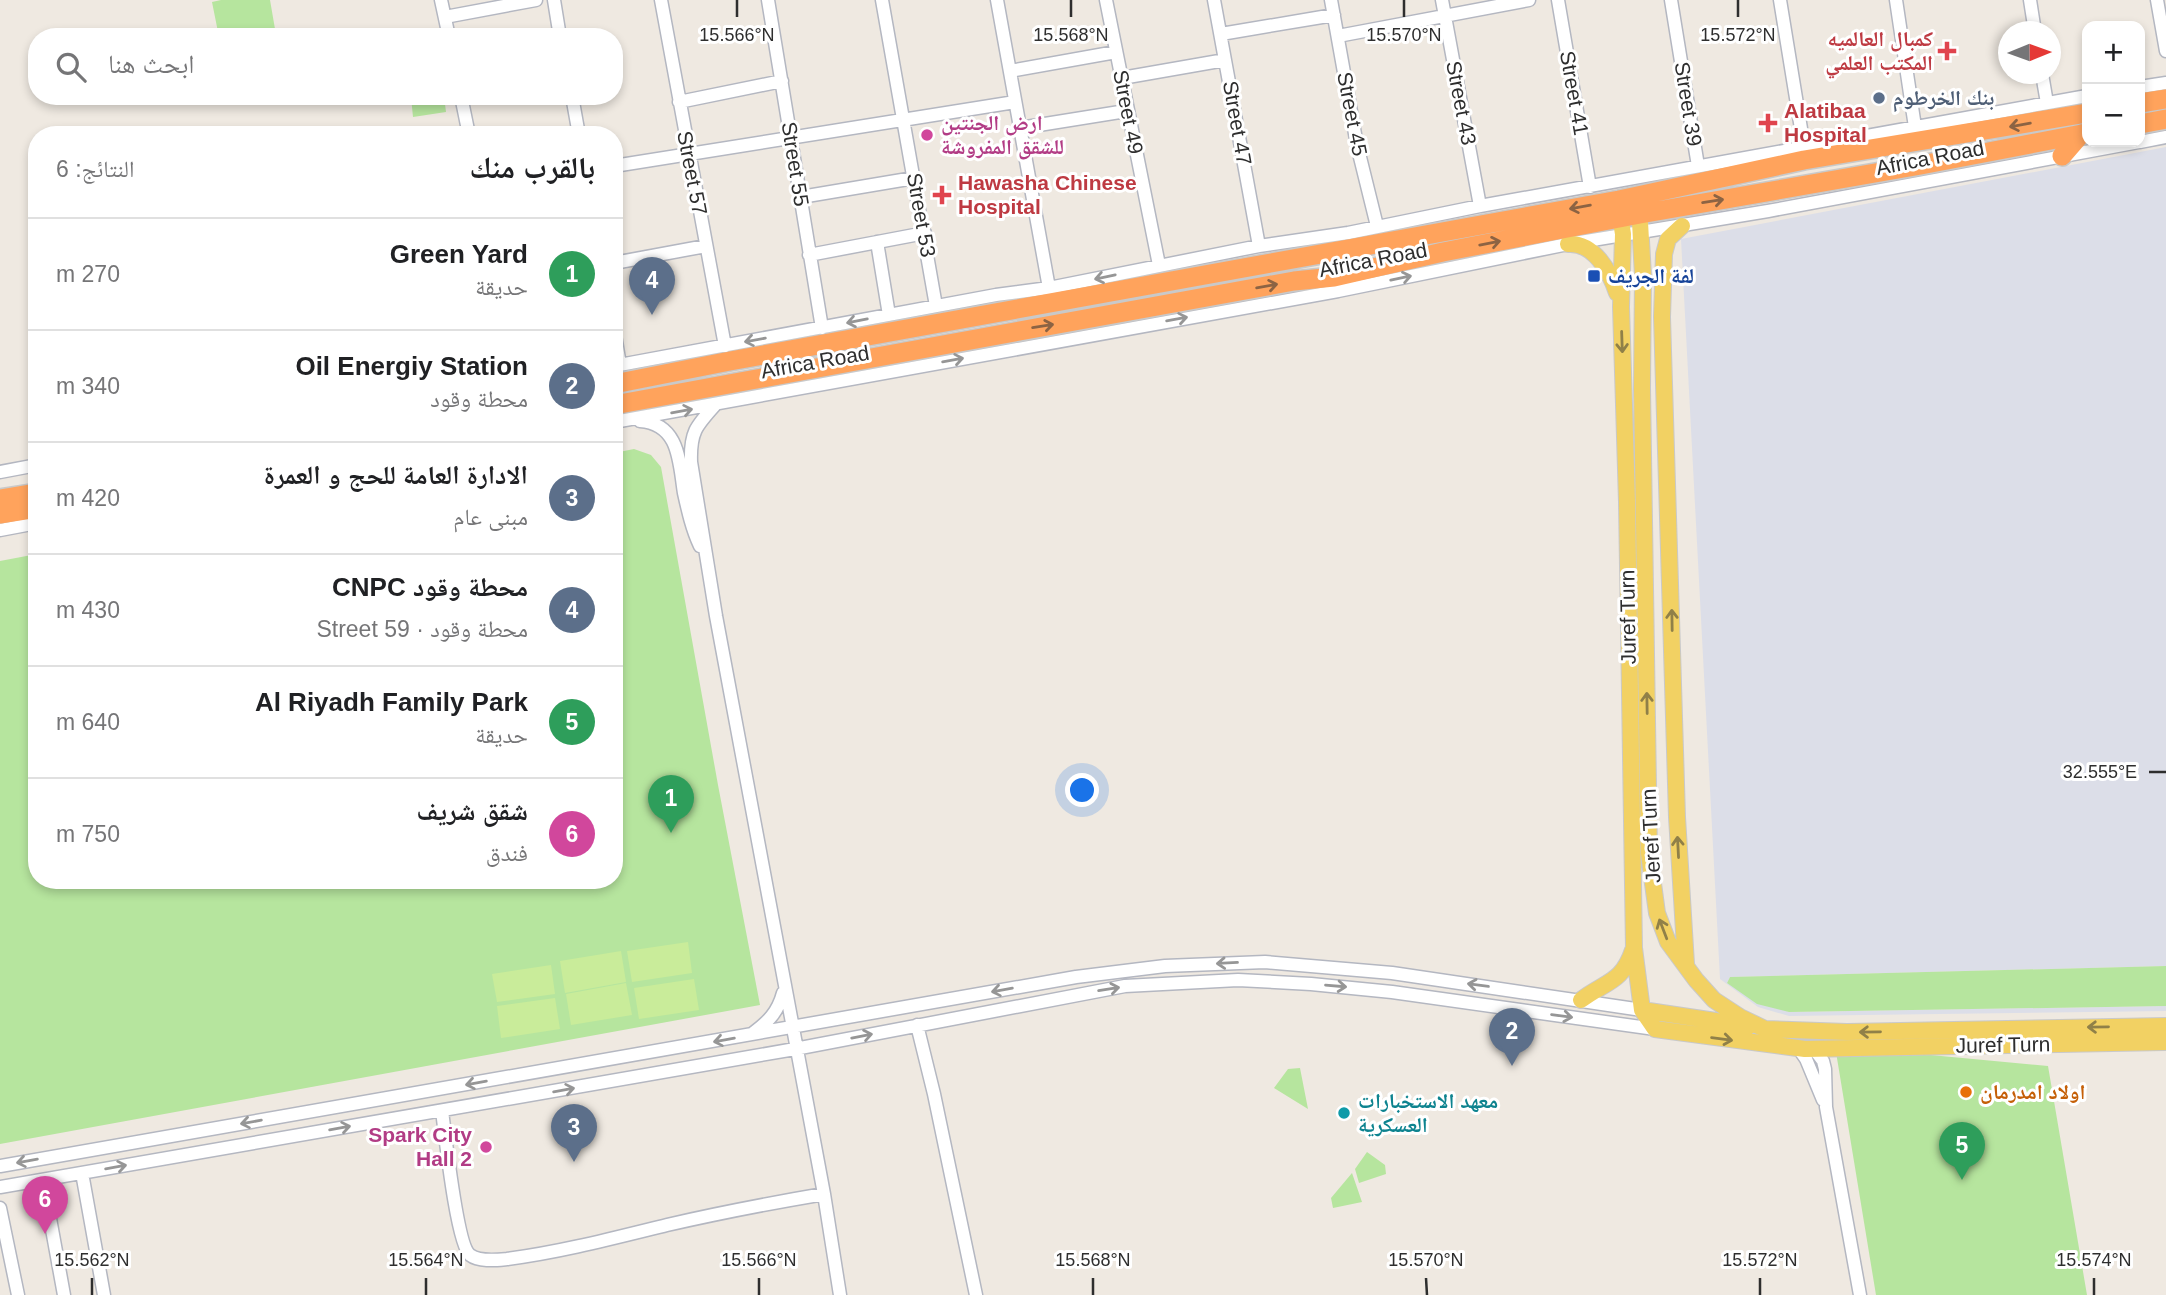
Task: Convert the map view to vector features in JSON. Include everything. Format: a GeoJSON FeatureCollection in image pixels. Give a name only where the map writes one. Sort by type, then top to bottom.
{"type":"FeatureCollection","features":[{"type":"Feature","properties":{"kind":"highway","name":"Africa Road"},"geometry":{"type":"LineString","coordinates":[[623,382],[1333,253],[1630,215],[1804,160],[2082,114]]}},
{"type":"Feature","properties":{"kind":"highway"},"geometry":{"type":"LineString","coordinates":[[2145,123],[2166,119]]}},
{"type":"Feature","properties":{"kind":"highway","name":"Africa Road"},"geometry":{"type":"LineString","coordinates":[[623,415],[931,346],[1294,281],[1334,277],[1443,252],[1630,215],[1894,170],[2082,133]]}},
{"type":"Feature","properties":{"kind":"highway"},"geometry":{"type":"LineString","coordinates":[[2062,156],[2082,135]]}},
{"type":"Feature","properties":{"kind":"highway"},"geometry":{"type":"LineString","coordinates":[[1333,253],[1348,233]]}},
{"type":"Feature","properties":{"kind":"highway"},"geometry":{"type":"LineString","coordinates":[[1334,277],[1360,287]]}},
{"type":"Feature","properties":{"kind":"highway"},"geometry":{"type":"LineString","coordinates":[[1112,293],[1118,314]]}},
{"type":"Feature","properties":{"kind":"highway"},"geometry":{"type":"LineString","coordinates":[[924,365],[931,346]]}},
{"type":"Feature","properties":{"kind":"highway"},"geometry":{"type":"LineString","coordinates":[[0,499],[28,494]]}},
{"type":"Feature","properties":{"kind":"highway"},"geometry":{"type":"LineString","coordinates":[[0,514],[28,509]]}},
{"type":"Feature","properties":{"kind":"main road","name":"Juref Turn"},"geometry":{"type":"LineString","coordinates":[[1630,215],[1621,307],[1634,948],[1642,1010],[1655,1029],[1806,1049],[2166,1042]]}},
{"type":"Feature","properties":{"kind":"main road","name":"Jeref Turn"},"geometry":{"type":"LineString","coordinates":[[1630,215],[1649,854],[1657,913],[1668,942],[1714,1000],[1765,1029],[1847,1032],[2166,1026]]}},
{"type":"Feature","properties":{"kind":"main road"},"geometry":{"type":"LineString","coordinates":[[1682,226],[1668,239],[1664,254],[1662,336],[1669,489],[1677,817],[1686,964]]}},
{"type":"Feature","properties":{"kind":"main road"},"geometry":{"type":"LineString","coordinates":[[1568,244],[1583,247],[1600,260],[1611,274],[1621,307]]}},
{"type":"Feature","properties":{"kind":"main road"},"geometry":{"type":"LineString","coordinates":[[1581,1000],[1599,986],[1621,975],[1634,948]]}},
{"type":"Feature","properties":{"kind":"main road"},"geometry":{"type":"LineString","coordinates":[[1642,1010],[1765,1029]]}},
{"type":"Feature","properties":{"kind":"street"},"geometry":{"type":"LineString","coordinates":[[441,0],[447,28]]}},
{"type":"Feature","properties":{"kind":"street"},"geometry":{"type":"LineString","coordinates":[[445,17],[536,0]]}},
{"type":"Feature","properties":{"kind":"street"},"geometry":{"type":"LineString","coordinates":[[554,0],[559,28]]}},
{"type":"Feature","properties":{"kind":"street","name":"Street 57"},"geometry":{"type":"LineString","coordinates":[[661,0],[724,346]]}},
{"type":"Feature","properties":{"kind":"street","name":"Street 55"},"geometry":{"type":"LineString","coordinates":[[768,0],[822,328]]}},
{"type":"Feature","properties":{"kind":"street","name":"Street 53"},"geometry":{"type":"LineString","coordinates":[[882,0],[936,306]]}},
{"type":"Feature","properties":{"kind":"street"},"geometry":{"type":"LineString","coordinates":[[996,0],[1049,288]]}},
{"type":"Feature","properties":{"kind":"street","name":"Street 49"},"geometry":{"type":"LineString","coordinates":[[1106,0],[1126,111],[1159,265]]}},
{"type":"Feature","properties":{"kind":"street","name":"Street 47"},"geometry":{"type":"LineString","coordinates":[[1214,0],[1259,246]]}},
{"type":"Feature","properties":{"kind":"street","name":"Street 45"},"geometry":{"type":"LineString","coordinates":[[1331,0],[1357,145],[1377,226]]}},
{"type":"Feature","properties":{"kind":"street","name":"Street 43"},"geometry":{"type":"LineString","coordinates":[[1442,0],[1480,206]]}},
{"type":"Feature","properties":{"kind":"street"},"geometry":{"type":"LineString","coordinates":[[1338,36],[1529,0]]}},
{"type":"Feature","properties":{"kind":"street","name":"Street 41"},"geometry":{"type":"LineString","coordinates":[[1558,0],[1590,187]]}},
{"type":"Feature","properties":{"kind":"street","name":"Street 39"},"geometry":{"type":"LineString","coordinates":[[1671,0],[1698,166]]}},
{"type":"Feature","properties":{"kind":"street"},"geometry":{"type":"LineString","coordinates":[[1780,0],[1804,147]]}},
{"type":"Feature","properties":{"kind":"street"},"geometry":{"type":"LineString","coordinates":[[1896,0],[1915,127]]}},
{"type":"Feature","properties":{"kind":"street"},"geometry":{"type":"LineString","coordinates":[[2030,0],[2033,21]]}},
{"type":"Feature","properties":{"kind":"street"},"geometry":{"type":"LineString","coordinates":[[2157,0],[2166,51]]}},
{"type":"Feature","properties":{"kind":"street"},"geometry":{"type":"LineString","coordinates":[[1221,34],[1334,15]]}},
{"type":"Feature","properties":{"kind":"street"},"geometry":{"type":"LineString","coordinates":[[1010,71],[1116,52]]}},
{"type":"Feature","properties":{"kind":"street"},"geometry":{"type":"LineString","coordinates":[[1122,78],[1225,60]]}},
{"type":"Feature","properties":{"kind":"street"},"geometry":{"type":"LineString","coordinates":[[679,102],[782,82]]}},
{"type":"Feature","properties":{"kind":"street"},"geometry":{"type":"LineString","coordinates":[[2044,84],[2047,103]]}},
{"type":"Feature","properties":{"kind":"street","name":"Africa Road"},"geometry":{"type":"LineString","coordinates":[[623,364],[2082,97]]}},
{"type":"Feature","properties":{"kind":"street"},"geometry":{"type":"LineString","coordinates":[[623,165],[1015,102]]}},
{"type":"Feature","properties":{"kind":"street"},"geometry":{"type":"LineString","coordinates":[[463,105],[467,126]]}},
{"type":"Feature","properties":{"kind":"street"},"geometry":{"type":"LineString","coordinates":[[574,105],[577,126]]}},
{"type":"Feature","properties":{"kind":"street"},"geometry":{"type":"LineString","coordinates":[[1020,128],[1126,111]]}},
{"type":"Feature","properties":{"kind":"street","name":"Africa Road"},"geometry":{"type":"LineString","coordinates":[[2145,141],[2166,137]]}},
{"type":"Feature","properties":{"kind":"street","name":"Africa Road"},"geometry":{"type":"LineString","coordinates":[[623,415],[716,404],[1360,287],[1568,244],[1630,215],[1682,226],[2112,147]]}},
{"type":"Feature","properties":{"kind":"street"},"geometry":{"type":"LineString","coordinates":[[801,197],[915,178]]}},
{"type":"Feature","properties":{"kind":"street"},"geometry":{"type":"LineString","coordinates":[[809,255],[925,233]]}},
{"type":"Feature","properties":{"kind":"street"},"geometry":{"type":"LineString","coordinates":[[877,242],[889,315]]}},
{"type":"Feature","properties":{"kind":"street"},"geometry":{"type":"LineString","coordinates":[[623,261],[706,246]]}},
{"type":"Feature","properties":{"kind":"street"},"geometry":{"type":"LineString","coordinates":[[716,404],[697,425],[691,449],[705,555],[824,1194],[840,1295]]}},
{"type":"Feature","properties":{"kind":"street"},"geometry":{"type":"LineString","coordinates":[[623,417],[651,422],[663,428],[671,439],[678,453],[693,531],[705,555]]}},
{"type":"Feature","properties":{"kind":"street"},"geometry":{"type":"LineString","coordinates":[[0,471],[28,466]]}},
{"type":"Feature","properties":{"kind":"street"},"geometry":{"type":"LineString","coordinates":[[0,530],[28,525]]}},
{"type":"Feature","properties":{"kind":"street"},"geometry":{"type":"LineString","coordinates":[[1264,981],[1265,962]]}},
{"type":"Feature","properties":{"kind":"street"},"geometry":{"type":"LineString","coordinates":[[0,1166],[1076,977],[1188,964],[1265,962],[1392,973],[1642,1010]]}},
{"type":"Feature","properties":{"kind":"street"},"geometry":{"type":"LineString","coordinates":[[1076,977],[1079,994]]}},
{"type":"Feature","properties":{"kind":"street"},"geometry":{"type":"LineString","coordinates":[[0,1187],[795,1049],[1079,994],[1151,984],[1264,981],[1392,992],[1655,1029]]}},
{"type":"Feature","properties":{"kind":"street"},"geometry":{"type":"LineString","coordinates":[[750,1035],[776,1011],[784,989]]}},
{"type":"Feature","properties":{"kind":"street"},"geometry":{"type":"LineString","coordinates":[[917,1026],[976,1295]]}},
{"type":"Feature","properties":{"kind":"street"},"geometry":{"type":"LineString","coordinates":[[1806,1049],[1806,1059],[1826,1107],[1860,1295]]}},
{"type":"Feature","properties":{"kind":"street"},"geometry":{"type":"LineString","coordinates":[[442,1111],[459,1229],[465,1249],[470,1255],[481,1259],[505,1259],[578,1246],[824,1194]]}},
{"type":"Feature","properties":{"kind":"street"},"geometry":{"type":"LineString","coordinates":[[82,1173],[104,1295]]}},
{"type":"Feature","properties":{"kind":"street"},"geometry":{"type":"LineString","coordinates":[[43,1180],[64,1295]]}},
{"type":"Feature","properties":{"kind":"street"},"geometry":{"type":"LineString","coordinates":[[0,1208],[18,1295]]}},
{"type":"Feature","properties":{"kind":"shaded area"},"geometry":{"type":"Polygon","coordinates":[[[2166,147],[2166,966],[1730,977],[1727,983],[1789,1012],[2166,1006],[2166,1011],[1789,1016],[1758,1007],[1720,979],[1681,239],[2166,147]]]}},
{"type":"Feature","properties":{"kind":"green space"},"geometry":{"type":"Polygon","coordinates":[[[270,0],[275,28],[217,28],[212,2],[270,0]]]}},
{"type":"Feature","properties":{"kind":"green space"},"geometry":{"type":"Polygon","coordinates":[[[412,105],[445,105],[446,112],[413,117],[412,105]]]}},
{"type":"Feature","properties":{"kind":"green space"},"geometry":{"type":"Polygon","coordinates":[[[634,449],[651,455],[661,467],[760,1005],[0,1144],[0,561],[28,556],[28,889],[623,889],[623,451],[634,449]]]}},
{"type":"Feature","properties":{"kind":"green space"},"geometry":{"type":"Polygon","coordinates":[[[688,942],[692,973],[632,982],[627,951],[688,942]]]}},
{"type":"Feature","properties":{"kind":"green space"},"geometry":{"type":"Polygon","coordinates":[[[621,951],[626,982],[565,993],[560,961],[621,951]]]}},
{"type":"Feature","properties":{"kind":"green space"},"geometry":{"type":"Polygon","coordinates":[[[551,965],[555,994],[497,1002],[492,974],[551,965]]]}},
{"type":"Feature","properties":{"kind":"green space"},"geometry":{"type":"Polygon","coordinates":[[[2166,966],[2166,1006],[1789,1012],[1757,1004],[1727,983],[1730,977],[2166,966]]]}},
{"type":"Feature","properties":{"kind":"green space"},"geometry":{"type":"Polygon","coordinates":[[[694,979],[699,1010],[639,1019],[634,988],[694,979]]]}},
{"type":"Feature","properties":{"kind":"green space"},"geometry":{"type":"Polygon","coordinates":[[[626,983],[632,1015],[571,1025],[566,994],[626,983]]]}},
{"type":"Feature","properties":{"kind":"green space"},"geometry":{"type":"Polygon","coordinates":[[[555,998],[560,1029],[501,1038],[497,1006],[555,998]]]}},
{"type":"Feature","properties":{"kind":"green space"},"geometry":{"type":"Polygon","coordinates":[[[1835,1046],[2048,1066],[2087,1295],[1876,1295],[1835,1046]]]}},
{"type":"Feature","properties":{"kind":"green space"},"geometry":{"type":"Polygon","coordinates":[[[1300,1068],[1308,1109],[1274,1088],[1288,1069],[1300,1068]]]}},
{"type":"Feature","properties":{"kind":"green space"},"geometry":{"type":"Polygon","coordinates":[[[1367,1152],[1385,1165],[1386,1174],[1359,1183],[1355,1169],[1367,1152]]]}},
{"type":"Feature","properties":{"kind":"green space"},"geometry":{"type":"Polygon","coordinates":[[[1352,1173],[1362,1202],[1333,1208],[1331,1198],[1352,1173]]]}},
{"type":"Feature","properties":{"kind":"place","name":"كمبال العالميه المكتب العلمي"},"geometry":{"type":"Point","coordinates":[1947,51]}},
{"type":"Feature","properties":{"kind":"place","name":"بنك الخرطوم"},"geometry":{"type":"Point","coordinates":[1879,98]}},
{"type":"Feature","properties":{"kind":"place","name":"Alatibaa Hospital"},"geometry":{"type":"Point","coordinates":[1768,123]}},
{"type":"Feature","properties":{"kind":"place","name":"ارض الجنتين للشقق المفروشة"},"geometry":{"type":"Point","coordinates":[927,135]}},
{"type":"Feature","properties":{"kind":"place","name":"Hawasha Chinese Hospital"},"geometry":{"type":"Point","coordinates":[942,195]}},
{"type":"Feature","properties":{"kind":"place","name":"لفة الجريف"},"geometry":{"type":"Point","coordinates":[1594,276]}},
{"type":"Feature","properties":{"kind":"place","name":"محطة وقود CNPC"},"geometry":{"type":"Point","coordinates":[652,315]}},
{"type":"Feature","properties":{"kind":"place","name":"Green Yard"},"geometry":{"type":"Point","coordinates":[671,833]}},
{"type":"Feature","properties":{"kind":"place","name":"Oil Energiy Station"},"geometry":{"type":"Point","coordinates":[1512,1066]}},
{"type":"Feature","properties":{"kind":"place","name":"اولاد امدرمان"},"geometry":{"type":"Point","coordinates":[1966,1092]}},
{"type":"Feature","properties":{"kind":"place","name":"معهد الاستخبارات العسكرية"},"geometry":{"type":"Point","coordinates":[1344,1113]}},
{"type":"Feature","properties":{"kind":"place","name":"Spark City Hall 2"},"geometry":{"type":"Point","coordinates":[486,1147]}},
{"type":"Feature","properties":{"kind":"place","name":"الادارة العامة للحج و العمرة"},"geometry":{"type":"Point","coordinates":[574,1162]}},
{"type":"Feature","properties":{"kind":"place","name":"Al Riyadh Family Park"},"geometry":{"type":"Point","coordinates":[1962,1180]}},
{"type":"Feature","properties":{"kind":"place","name":"شقق شريف"},"geometry":{"type":"Point","coordinates":[45,1234]}}]}
